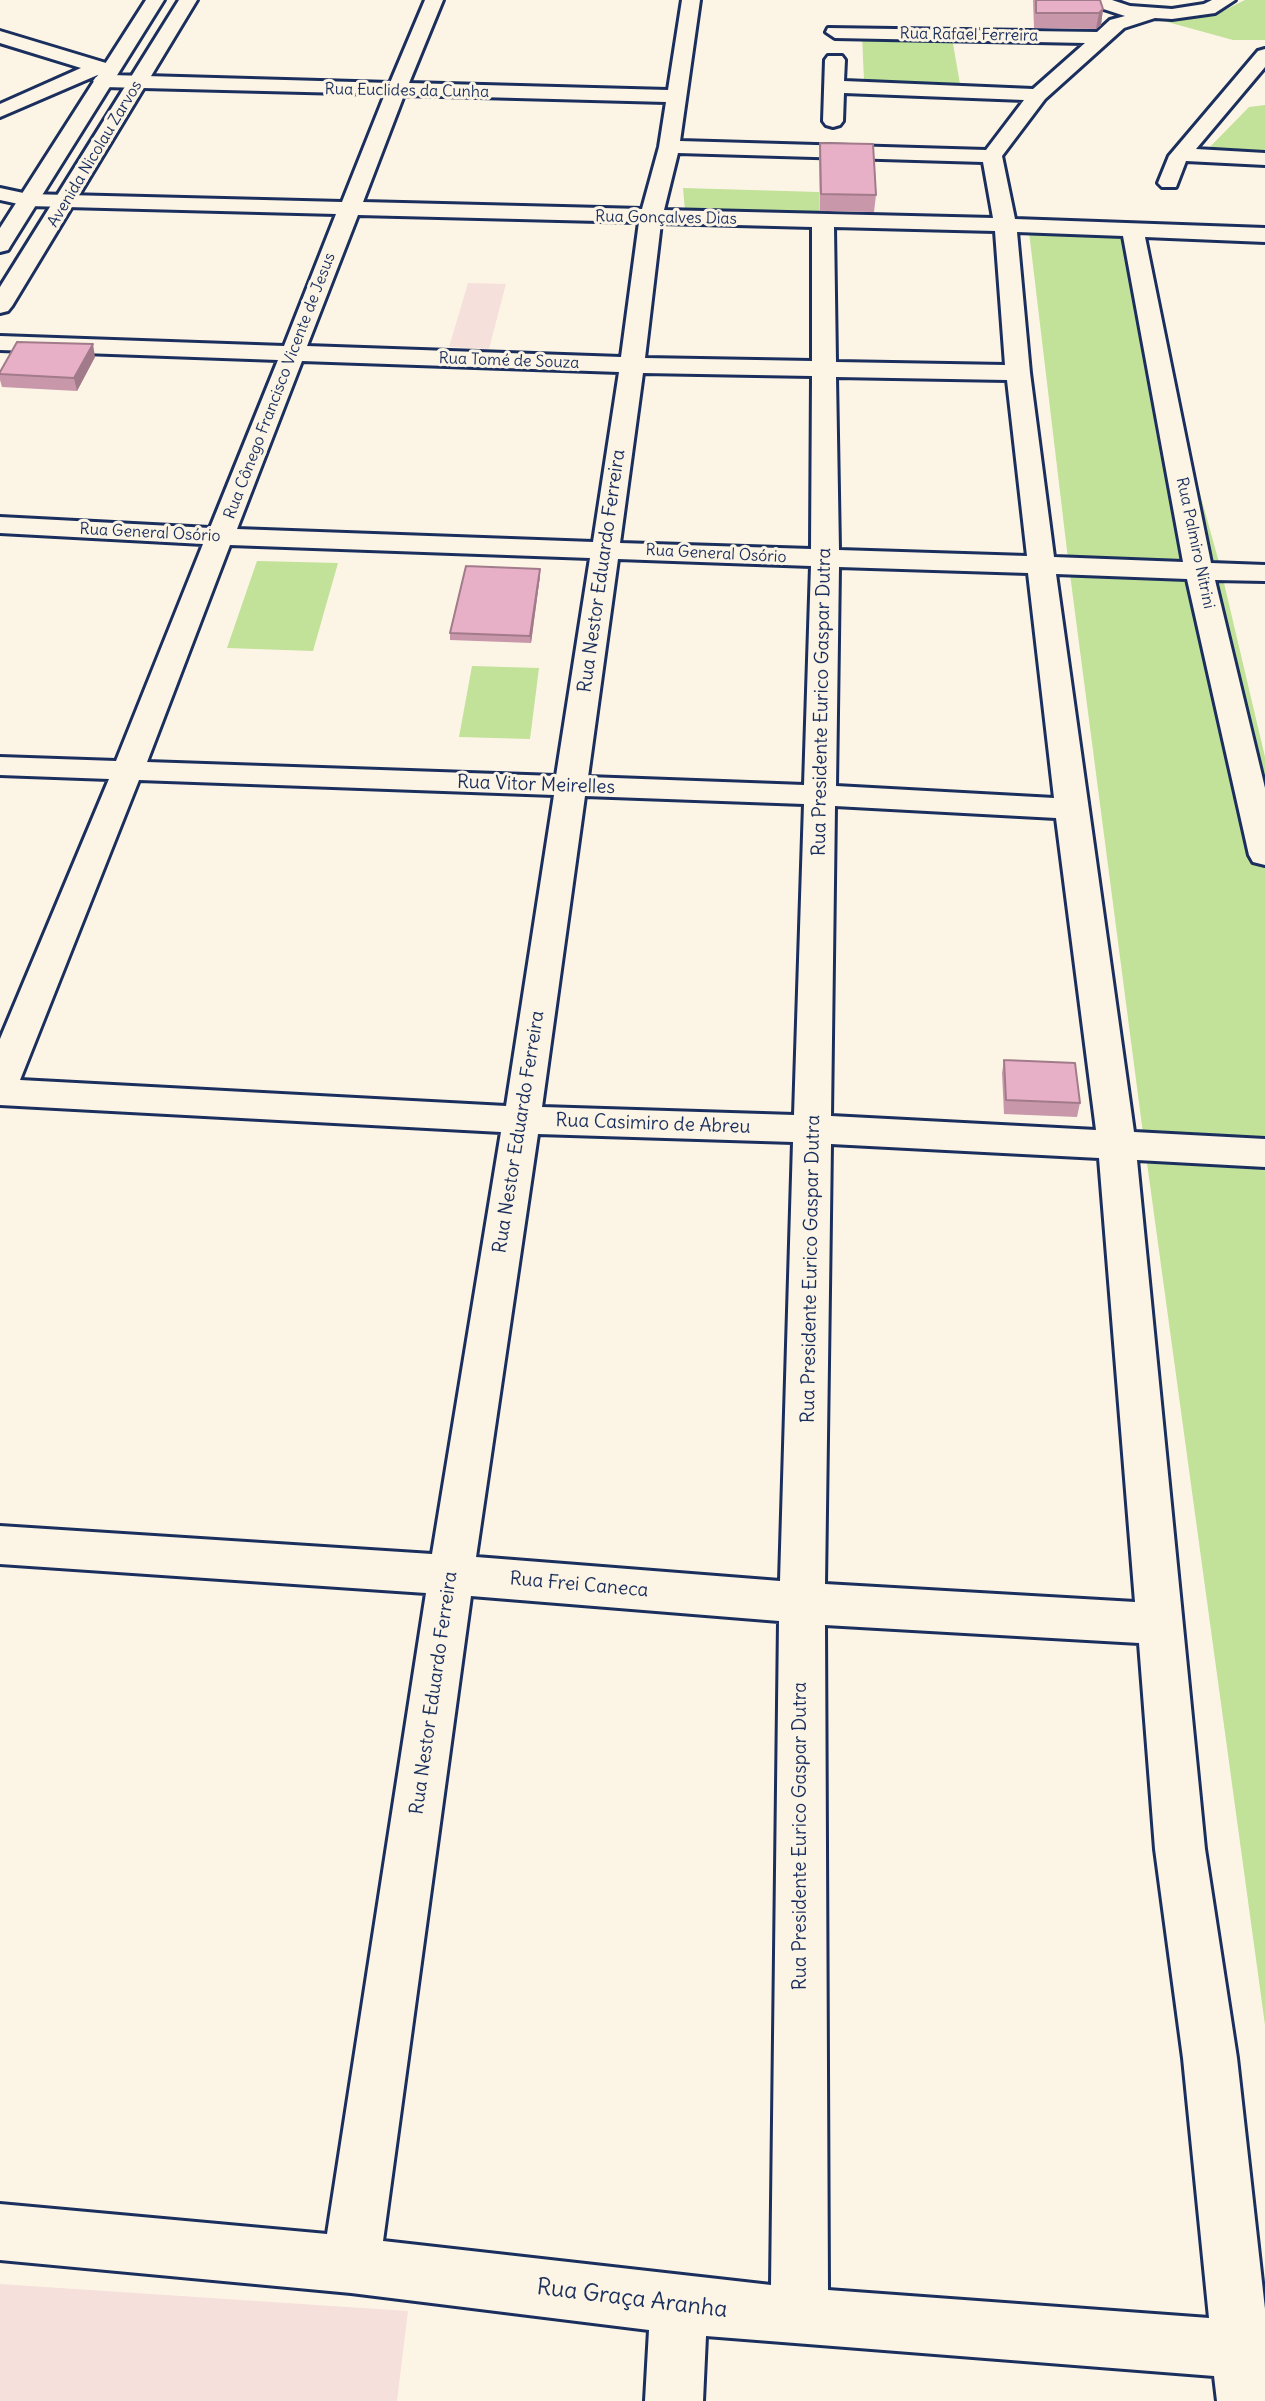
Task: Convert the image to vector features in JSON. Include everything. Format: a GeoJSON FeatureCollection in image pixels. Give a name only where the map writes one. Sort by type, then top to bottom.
{"type":"FeatureCollection","features":[{"type":"Feature","properties":{"kind":"street","name":"Avenida Nicolau Zarvos"},"geometry":{"type":"LineString","coordinates":[[0,245],[104,73],[155,0]]}},
{"type":"Feature","properties":{"kind":"street","name":"Avenida Nicolau Zarvos"},"geometry":{"type":"LineString","coordinates":[[0,306],[188,0]]}},
{"type":"Feature","properties":{"kind":"street","name":"Rua Cônego Francisco Vicente de Jesus"},"geometry":{"type":"LineString","coordinates":[[0,1083],[222,537],[349,209],[434,0]]}},
{"type":"Feature","properties":{"kind":"street","name":"Rua Nestor Eduardo Ferreira"},"geometry":{"type":"LineString","coordinates":[[351,2265],[522,1120],[651,218],[670,146],[691,0]]}},
{"type":"Feature","properties":{"kind":"street","name":"Rua Rafael Ferreira"},"geometry":{"type":"LineString","coordinates":[[835,87],[835,22],[1192,13],[1209,9],[1226,0]]}},
{"type":"Feature","properties":{"kind":"street"},"geometry":{"type":"LineString","coordinates":[[1115,16],[1038,95],[992,156],[1005,225],[1018,373],[1071,808],[1117,1145],[1180,1849],[1250,2367]]}},
{"type":"Feature","properties":{"kind":"street"},"geometry":{"type":"LineString","coordinates":[[0,37],[104,73]]}},
{"type":"Feature","properties":{"kind":"street"},"geometry":{"type":"LineString","coordinates":[[1169,183],[1176,160],[1265,55]]}},
{"type":"Feature","properties":{"kind":"street"},"geometry":{"type":"LineString","coordinates":[[0,111],[104,73]]}},
{"type":"Feature","properties":{"kind":"street","name":"Rua Euclides da Cunha"},"geometry":{"type":"LineString","coordinates":[[104,73],[138,83],[676,96]]}},
{"type":"Feature","properties":{"kind":"street"},"geometry":{"type":"LineString","coordinates":[[833,121],[835,87],[1038,95]]}},
{"type":"Feature","properties":{"kind":"street"},"geometry":{"type":"LineString","coordinates":[[1229,98],[1253,99]]}},
{"type":"Feature","properties":{"kind":"street"},"geometry":{"type":"LineString","coordinates":[[670,146],[992,156]]}},
{"type":"Feature","properties":{"kind":"street"},"geometry":{"type":"LineString","coordinates":[[1181,155],[1265,159]]}},
{"type":"Feature","properties":{"kind":"street","name":"Rua Gonçalves Dias"},"geometry":{"type":"LineString","coordinates":[[0,194],[28,200],[1005,225],[1265,235]]}},
{"type":"Feature","properties":{"kind":"street","name":"Rua Presidente Eurico Gaspar Dutra"},"geometry":{"type":"LineString","coordinates":[[799,2317],[802,1603],[825,560],[823,221]]}},
{"type":"Feature","properties":{"kind":"street","name":"Rua Palmiro Nitrini"},"geometry":{"type":"LineString","coordinates":[[1133,230],[1199,572],[1265,855]]}},
{"type":"Feature","properties":{"kind":"street","name":"Rua Tomé de Souza"},"geometry":{"type":"LineString","coordinates":[[0,343],[632,365],[1018,373]]}},
{"type":"Feature","properties":{"kind":"street","name":"Rua General Osório"},"geometry":{"type":"LineString","coordinates":[[0,525],[222,537],[605,549],[825,560],[1265,573]]}},
{"type":"Feature","properties":{"kind":"street","name":"Rua Vitor Meirelles"},"geometry":{"type":"LineString","coordinates":[[0,766],[821,796],[1071,808]]}},
{"type":"Feature","properties":{"kind":"street","name":"Rua Casimiro de Abreu"},"geometry":{"type":"LineString","coordinates":[[0,1092],[522,1120],[814,1129],[1265,1153]]}},
{"type":"Feature","properties":{"kind":"street","name":"Rua Frei Caneca"},"geometry":{"type":"LineString","coordinates":[[0,1545],[452,1575],[802,1603],[1158,1624]]}},
{"type":"Feature","properties":{"kind":"street","name":"Rua Graça Aranha"},"geometry":{"type":"LineString","coordinates":[[0,2232],[351,2265],[679,2305],[1250,2367]]}},
{"type":"Feature","properties":{"kind":"street"},"geometry":{"type":"LineString","coordinates":[[674,2401],[679,2305]]}},
{"type":"Feature","properties":{"kind":"shaded area"},"geometry":{"type":"Polygon","coordinates":[[[468,283],[506,284],[489,349],[449,347],[468,283]]]}},
{"type":"Feature","properties":{"kind":"shaded area"},"geometry":{"type":"Polygon","coordinates":[[[0,2284],[408,2311],[397,2401],[0,2401],[0,2284]]]}},
{"type":"Feature","properties":{"kind":"green space"},"geometry":{"type":"Polygon","coordinates":[[[1245,0],[1265,0],[1265,40],[1233,40],[1160,20],[1221,12],[1245,0]]]}},
{"type":"Feature","properties":{"kind":"green space"},"geometry":{"type":"Polygon","coordinates":[[[862,34],[952,38],[960,84],[864,81],[862,34]]]}},
{"type":"Feature","properties":{"kind":"green space"},"geometry":{"type":"Polygon","coordinates":[[[1265,105],[1265,152],[1206,151],[1249,107],[1265,105]]]}},
{"type":"Feature","properties":{"kind":"green space"},"geometry":{"type":"Polygon","coordinates":[[[683,188],[819,192],[820,214],[685,211],[683,188]]]}},
{"type":"Feature","properties":{"kind":"green space"},"geometry":{"type":"Polygon","coordinates":[[[1029,232],[1128,234],[1220,566],[1265,757],[1265,2025],[1144,1141],[1068,559],[1029,232]]]}},
{"type":"Feature","properties":{"kind":"green space"},"geometry":{"type":"Polygon","coordinates":[[[257,561],[338,563],[313,651],[227,648],[257,561]]]}},
{"type":"Feature","properties":{"kind":"green space"},"geometry":{"type":"Polygon","coordinates":[[[472,666],[539,668],[530,739],[459,737],[472,666]]]}},
{"type":"Feature","properties":{"kind":"building"},"geometry":{"type":"Polygon","coordinates":[[[1036,0],[1100,0],[1103,9],[1099,13],[1036,13],[1036,0]]]}},
{"type":"Feature","properties":{"kind":"building"},"geometry":{"type":"Polygon","coordinates":[[[820,143],[873,144],[876,195],[821,194],[820,143]]]}},
{"type":"Feature","properties":{"kind":"building"},"geometry":{"type":"Polygon","coordinates":[[[17,342],[93,344],[74,378],[0,374],[17,342]]]}},
{"type":"Feature","properties":{"kind":"building"},"geometry":{"type":"Polygon","coordinates":[[[466,566],[540,569],[530,636],[450,633],[466,566]]]}},
{"type":"Feature","properties":{"kind":"building"},"geometry":{"type":"Polygon","coordinates":[[[1004,1060],[1075,1063],[1080,1103],[1006,1100],[1004,1060]]]}}]}
